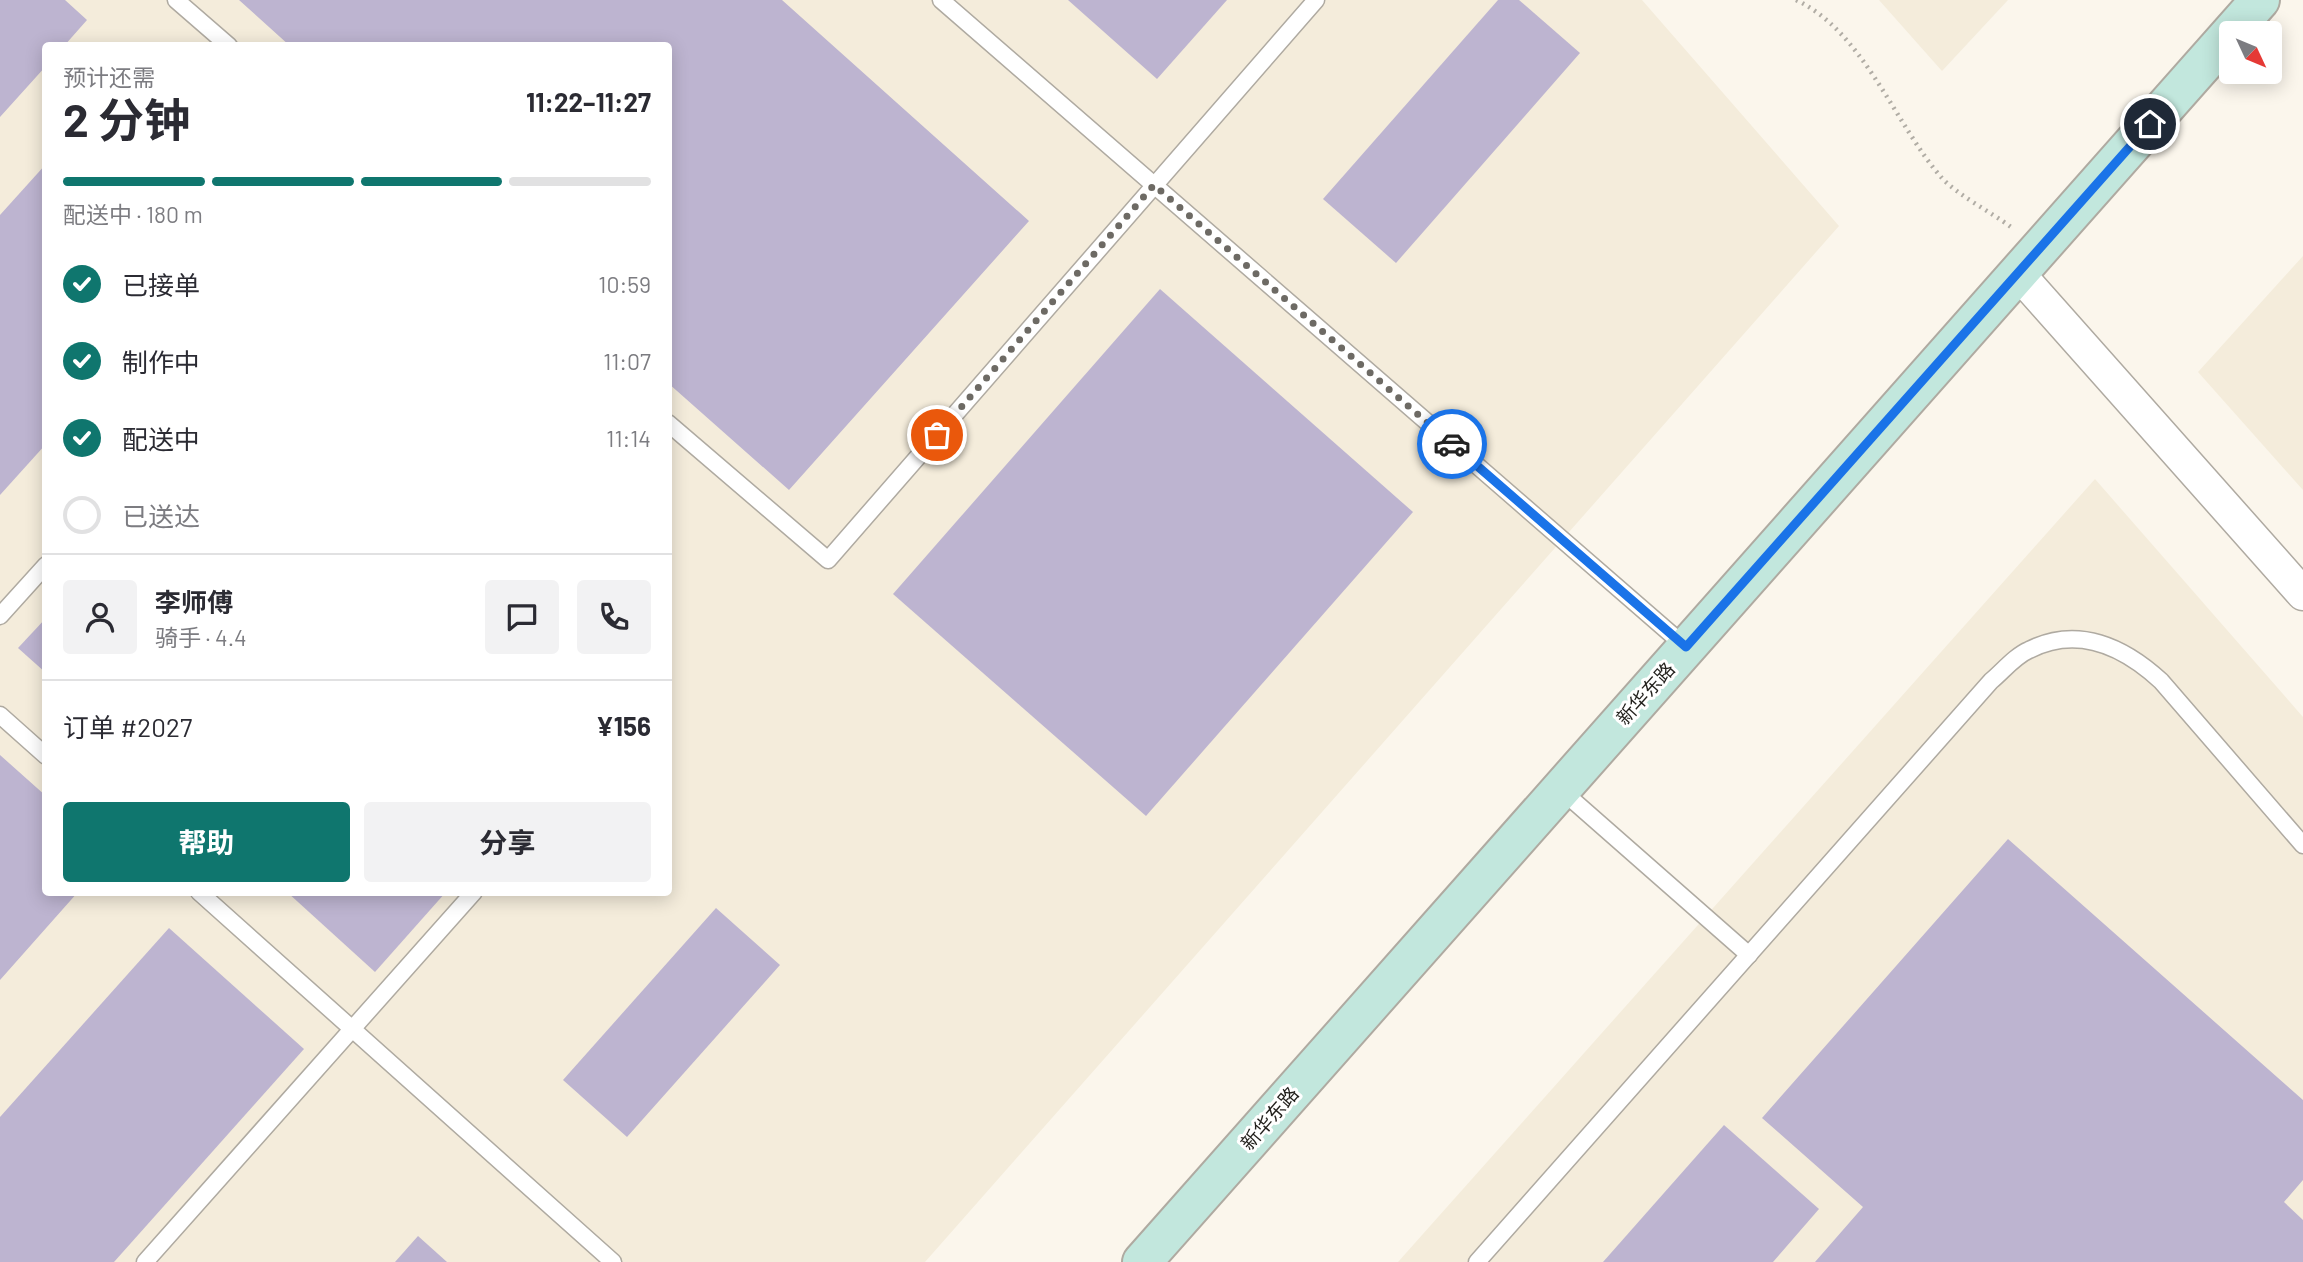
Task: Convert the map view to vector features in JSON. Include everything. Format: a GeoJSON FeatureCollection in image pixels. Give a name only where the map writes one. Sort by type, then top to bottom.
{"type":"FeatureCollection","features":[{"type":"Feature","properties":{"kind":"main road","name":"新华东路"},"geometry":{"type":"LineString","coordinates":[[1142,1262],[2260,0]]}},
{"type":"Feature","properties":{"kind":"street"},"geometry":{"type":"LineString","coordinates":[[2029,260],[2303,594]]}},
{"type":"Feature","properties":{"kind":"lane"},"geometry":{"type":"LineString","coordinates":[[176,0],[224,42]]}},
{"type":"Feature","properties":{"kind":"lane"},"geometry":{"type":"LineString","coordinates":[[941,0],[1686,647]]}},
{"type":"Feature","properties":{"kind":"lane"},"geometry":{"type":"LineString","coordinates":[[672,426],[828,560],[1315,0]]}},
{"type":"Feature","properties":{"kind":"lane"},"geometry":{"type":"LineString","coordinates":[[0,616],[42,569]]}},
{"type":"Feature","properties":{"kind":"lane"},"geometry":{"type":"LineString","coordinates":[[1477,1262],[1991,681],[2026,651],[2049,641],[2076,638],[2110,645],[2138,660],[2161,681],[2303,845]]}},
{"type":"Feature","properties":{"kind":"lane"},"geometry":{"type":"LineString","coordinates":[[0,715],[42,752]]}},
{"type":"Feature","properties":{"kind":"lane"},"geometry":{"type":"LineString","coordinates":[[1560,789],[1749,955]]}},
{"type":"Feature","properties":{"kind":"lane"},"geometry":{"type":"LineString","coordinates":[[203,896],[612,1262]]}},
{"type":"Feature","properties":{"kind":"lane"},"geometry":{"type":"LineString","coordinates":[[145,1262],[470,896]]}},
{"type":"Feature","properties":{"kind":"path"},"geometry":{"type":"LineString","coordinates":[[1796,0],[1811,7],[1861,57],[1942,178],[2029,260]]}},
{"type":"Feature","properties":{"kind":"shaded area"},"geometry":{"type":"Polygon","coordinates":[[[0,0],[1642,0],[1839,226],[925,1262],[0,1262],[0,0]]]}},
{"type":"Feature","properties":{"kind":"shaded area"},"geometry":{"type":"Polygon","coordinates":[[[1879,0],[2008,0],[1942,71],[1879,0]]]}},
{"type":"Feature","properties":{"kind":"shaded area"},"geometry":{"type":"Polygon","coordinates":[[[2303,256],[2303,490],[2198,372],[2303,256]]]}},
{"type":"Feature","properties":{"kind":"shaded area"},"geometry":{"type":"Polygon","coordinates":[[[2095,479],[2303,717],[2303,1262],[1398,1262],[2095,479]]]}},
{"type":"Feature","properties":{"kind":"building"},"geometry":{"type":"Polygon","coordinates":[[[0,0],[65,0],[87,20],[68,42],[42,42],[42,70],[0,117],[0,0]]]}},
{"type":"Feature","properties":{"kind":"building"},"geometry":{"type":"Polygon","coordinates":[[[239,0],[782,0],[1029,221],[789,490],[672,387],[672,42],[286,42],[239,0]]]}},
{"type":"Feature","properties":{"kind":"building"},"geometry":{"type":"Polygon","coordinates":[[[1068,0],[1227,0],[1157,79],[1068,0]]]}},
{"type":"Feature","properties":{"kind":"building"},"geometry":{"type":"Polygon","coordinates":[[[1498,0],[1519,0],[1580,53],[1396,263],[1323,199],[1498,0]]]}},
{"type":"Feature","properties":{"kind":"building"},"geometry":{"type":"Polygon","coordinates":[[[42,168],[42,448],[0,495],[0,215],[42,168]]]}},
{"type":"Feature","properties":{"kind":"building"},"geometry":{"type":"Polygon","coordinates":[[[1160,289],[1413,512],[1146,816],[893,594],[1160,289]]]}},
{"type":"Feature","properties":{"kind":"building"},"geometry":{"type":"Polygon","coordinates":[[[42,622],[42,669],[18,648],[42,622]]]}},
{"type":"Feature","properties":{"kind":"building"},"geometry":{"type":"Polygon","coordinates":[[[0,755],[42,792],[42,896],[74,896],[0,980],[0,755]]]}},
{"type":"Feature","properties":{"kind":"building"},"geometry":{"type":"Polygon","coordinates":[[[2008,839],[2303,1100],[2303,1180],[2284,1202],[2303,1220],[2303,1262],[1815,1262],[1863,1207],[1762,1118],[2008,839]]]}},
{"type":"Feature","properties":{"kind":"building"},"geometry":{"type":"Polygon","coordinates":[[[291,896],[442,896],[375,972],[291,896]]]}},
{"type":"Feature","properties":{"kind":"building"},"geometry":{"type":"Polygon","coordinates":[[[716,908],[780,965],[627,1137],[563,1080],[716,908]]]}},
{"type":"Feature","properties":{"kind":"building"},"geometry":{"type":"Polygon","coordinates":[[[169,928],[304,1049],[114,1262],[0,1262],[0,1117],[169,928]]]}},
{"type":"Feature","properties":{"kind":"building"},"geometry":{"type":"Polygon","coordinates":[[[1724,1125],[1819,1209],[1773,1262],[1603,1262],[1724,1125]]]}},
{"type":"Feature","properties":{"kind":"building"},"geometry":{"type":"Polygon","coordinates":[[[418,1236],[447,1262],[395,1262],[418,1236]]]}},
{"type":"Feature","properties":{"kind":"way so far"},"geometry":{"type":"LineString","coordinates":[[937,435],[1154,185],[1452,444]]}},
{"type":"Feature","properties":{"kind":"route"},"geometry":{"type":"LineString","coordinates":[[1452,444],[1686,647],[2150,124]]}}]}
